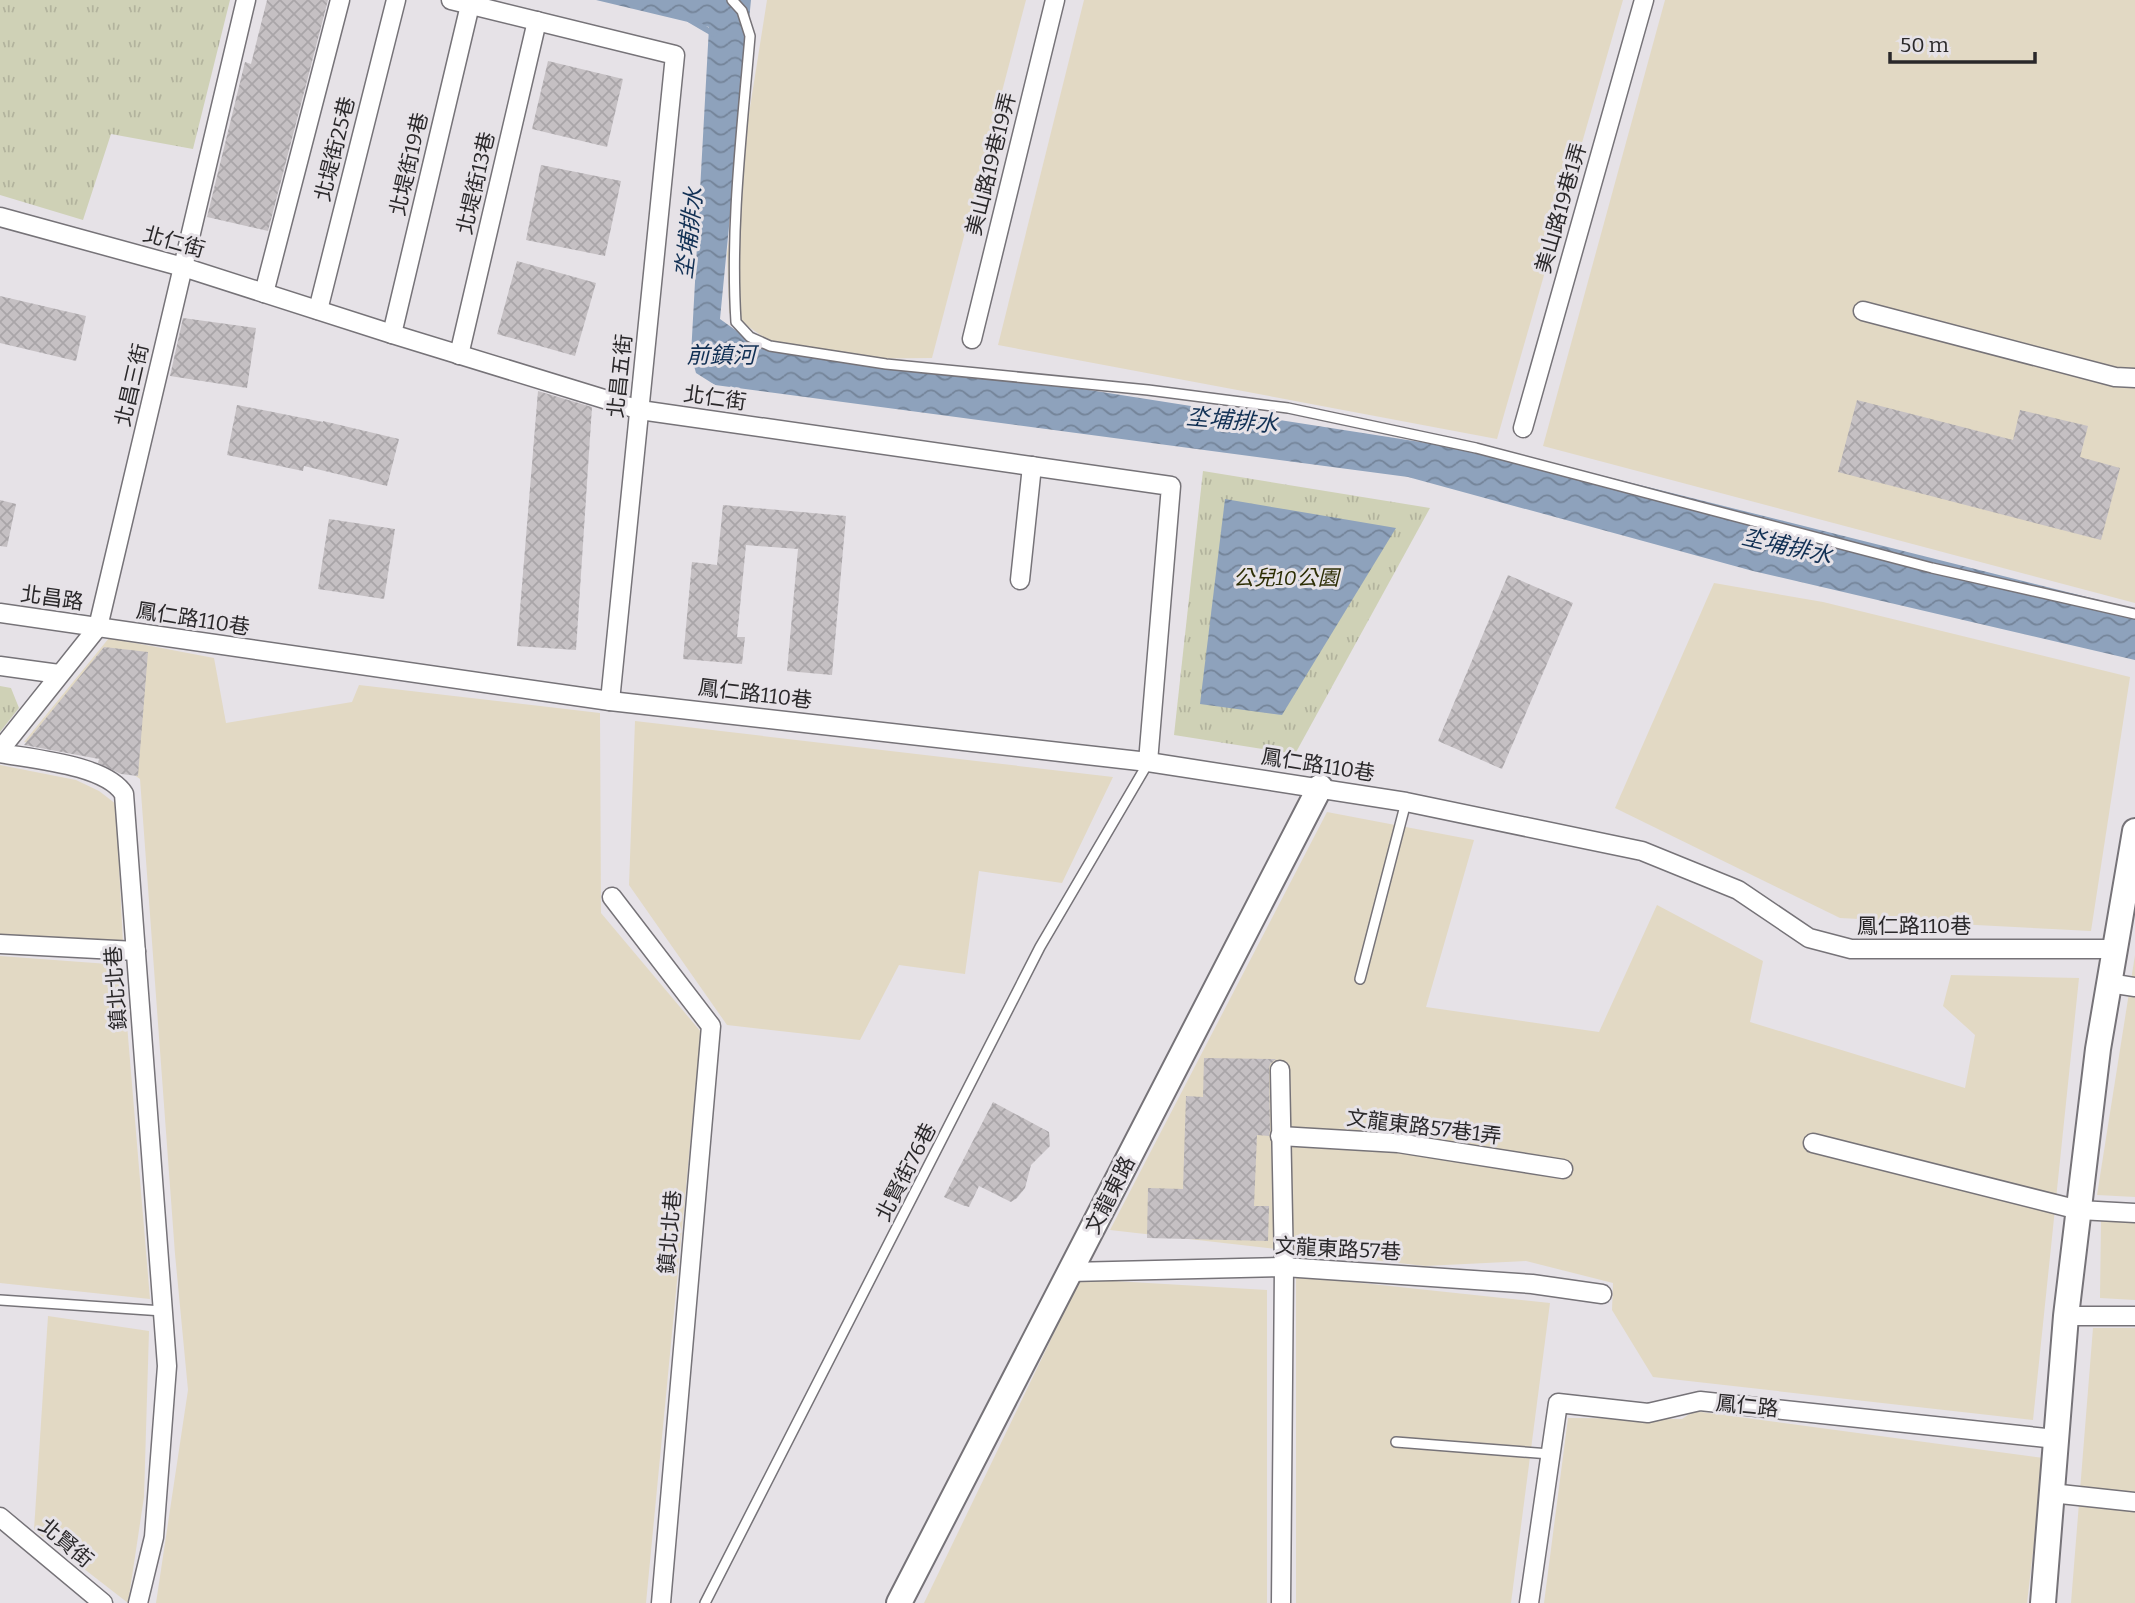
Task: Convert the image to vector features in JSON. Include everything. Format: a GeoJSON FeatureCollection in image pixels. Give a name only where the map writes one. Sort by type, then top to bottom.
{"type":"FeatureCollection","features":[{"type":"Feature","properties":{"kind":"street","name":"北昌三街"},"geometry":{"type":"LineString","coordinates":[[0,752],[58,674],[98,627],[246,0]]}},
{"type":"Feature","properties":{"kind":"street"},"geometry":{"type":"LineString","coordinates":[[264,293],[340,0]]}},
{"type":"Feature","properties":{"kind":"street","name":"北堤街25巷"},"geometry":{"type":"LineString","coordinates":[[318,310],[396,0]]}},
{"type":"Feature","properties":{"kind":"street"},"geometry":{"type":"LineString","coordinates":[[451,0],[537,22]]}},
{"type":"Feature","properties":{"kind":"street","name":"美山路19巷19弄"},"geometry":{"type":"LineString","coordinates":[[972,339],[1055,0]]}},
{"type":"Feature","properties":{"kind":"street","name":"美山路19巷1弄"},"geometry":{"type":"LineString","coordinates":[[1523,428],[1644,0]]}},
{"type":"Feature","properties":{"kind":"street","name":"北堤街19巷"},"geometry":{"type":"LineString","coordinates":[[391,334],[470,5]]}},
{"type":"Feature","properties":{"kind":"street","name":"北昌五街"},"geometry":{"type":"LineString","coordinates":[[537,22],[675,55],[610,701]]}},
{"type":"Feature","properties":{"kind":"street","name":"北堤街13巷"},"geometry":{"type":"LineString","coordinates":[[460,355],[537,22]]}},
{"type":"Feature","properties":{"kind":"street","name":"北仁街"},"geometry":{"type":"LineString","coordinates":[[0,218],[183,267],[640,410],[1171,486],[1148,762]]}},
{"type":"Feature","properties":{"kind":"street"},"geometry":{"type":"LineString","coordinates":[[1863,311],[2115,377],[2135,378]]}},
{"type":"Feature","properties":{"kind":"street"},"geometry":{"type":"LineString","coordinates":[[1020,580],[1032,466]]}},
{"type":"Feature","properties":{"kind":"street","name":"北昌路"},"geometry":{"type":"LineString","coordinates":[[0,613],[98,627]]}},
{"type":"Feature","properties":{"kind":"street","name":"鳳仁路110巷"},"geometry":{"type":"LineString","coordinates":[[98,627],[610,701],[1148,762],[1406,802],[1642,851],[1738,890],[1809,938],[1851,949],[2115,949]]}},
{"type":"Feature","properties":{"kind":"street"},"geometry":{"type":"LineString","coordinates":[[0,666],[58,674]]}},
{"type":"Feature","properties":{"kind":"street","name":"鎮北北巷"},"geometry":{"type":"LineString","coordinates":[[0,752],[87,770],[106,777],[124,794],[167,1366],[154,1537],[138,1603]]}},
{"type":"Feature","properties":{"kind":"street","name":"文龍東路"},"geometry":{"type":"LineString","coordinates":[[900,1603],[1320,787]]}},
{"type":"Feature","properties":{"kind":"street"},"geometry":{"type":"LineString","coordinates":[[2043,1603],[2066,1316],[2098,1049],[2132,869],[2135,831]]}},
{"type":"Feature","properties":{"kind":"street","name":"鎮北北巷"},"geometry":{"type":"LineString","coordinates":[[612,897],[711,1026],[661,1603]]}},
{"type":"Feature","properties":{"kind":"street"},"geometry":{"type":"LineString","coordinates":[[0,944],[135,951]]}},
{"type":"Feature","properties":{"kind":"street"},"geometry":{"type":"LineString","coordinates":[[2109,983],[2135,987]]}},
{"type":"Feature","properties":{"kind":"street"},"geometry":{"type":"LineString","coordinates":[[1280,1070],[1284,1267],[1281,1603]]}},
{"type":"Feature","properties":{"kind":"street","name":"文龍東路57巷1弄"},"geometry":{"type":"LineString","coordinates":[[1280,1136],[1398,1143],[1563,1169]]}},
{"type":"Feature","properties":{"kind":"street"},"geometry":{"type":"LineString","coordinates":[[1813,1143],[2079,1210],[2135,1213]]}},
{"type":"Feature","properties":{"kind":"street","name":"文龍東路57巷"},"geometry":{"type":"LineString","coordinates":[[1070,1272],[1284,1267],[1532,1284],[1602,1294]]}},
{"type":"Feature","properties":{"kind":"street"},"geometry":{"type":"LineString","coordinates":[[2066,1316],[2135,1316]]}},
{"type":"Feature","properties":{"kind":"street","name":"鳳仁路"},"geometry":{"type":"LineString","coordinates":[[1528,1603],[1558,1403],[1648,1413],[1700,1401],[2056,1439]]}},
{"type":"Feature","properties":{"kind":"street"},"geometry":{"type":"LineString","coordinates":[[2051,1493],[2135,1502]]}},
{"type":"Feature","properties":{"kind":"street","name":"北賢街"},"geometry":{"type":"LineString","coordinates":[[0,1517],[103,1603]]}},
{"type":"Feature","properties":{"kind":"lane"},"geometry":{"type":"LineString","coordinates":[[732,0],[742,11],[750,36],[735,228],[733,278],[736,322],[750,337],[770,346],[886,364],[1148,390],[1288,408],[1476,448],[1932,568],[2135,614]]}},
{"type":"Feature","properties":{"kind":"lane","name":"北賢街76巷"},"geometry":{"type":"LineString","coordinates":[[705,1603],[1040,947],[1148,762]]}},
{"type":"Feature","properties":{"kind":"lane"},"geometry":{"type":"LineString","coordinates":[[1360,979],[1406,802]]}},
{"type":"Feature","properties":{"kind":"lane"},"geometry":{"type":"LineString","coordinates":[[0,1300],[163,1311]]}},
{"type":"Feature","properties":{"kind":"lane"},"geometry":{"type":"LineString","coordinates":[[1396,1442],[1550,1454]]}},
{"type":"Feature","properties":{"kind":"shaded area"},"geometry":{"type":"Polygon","coordinates":[[[767,0],[1026,0],[932,358],[834,359],[766,339],[729,313],[727,253],[767,0]]]}},
{"type":"Feature","properties":{"kind":"shaded area"},"geometry":{"type":"Polygon","coordinates":[[[1084,0],[1623,0],[1497,439],[998,345],[1084,0]]]}},
{"type":"Feature","properties":{"kind":"shaded area"},"geometry":{"type":"Polygon","coordinates":[[[1665,0],[2135,0],[2135,603],[1543,446],[1665,0]]]}},
{"type":"Feature","properties":{"kind":"shaded area"},"geometry":{"type":"Polygon","coordinates":[[[1714,583],[1823,602],[2130,677],[2091,931],[1840,918],[1615,808],[1714,583]]]}},
{"type":"Feature","properties":{"kind":"shaded area"},"geometry":{"type":"Polygon","coordinates":[[[109,638],[214,658],[226,723],[352,702],[359,685],[600,713],[601,913],[701,1032],[646,1603],[156,1603],[188,1390],[175,1254],[140,779],[112,759],[24,742],[109,638]]]}},
{"type":"Feature","properties":{"kind":"shaded area"},"geometry":{"type":"Polygon","coordinates":[[[635,721],[1113,777],[1062,883],[979,871],[965,974],[899,965],[860,1040],[727,1025],[629,885],[635,721]]]}},
{"type":"Feature","properties":{"kind":"shaded area"},"geometry":{"type":"Polygon","coordinates":[[[0,765],[76,780],[99,791],[116,804],[123,944],[0,935],[0,765]]]}},
{"type":"Feature","properties":{"kind":"shaded area"},"geometry":{"type":"Polygon","coordinates":[[[1327,812],[1474,840],[1426,1007],[1599,1032],[1657,905],[1763,961],[1750,1022],[1965,1088],[1975,1035],[1943,1006],[1951,975],[2079,978],[2033,1420],[1653,1377],[1612,1310],[1613,1283],[1526,1261],[1425,1266],[1110,1230],[1327,812]]]}},
{"type":"Feature","properties":{"kind":"shaded area"},"geometry":{"type":"Polygon","coordinates":[[[2135,955],[2135,1197],[2097,1195],[2135,955]]]}},
{"type":"Feature","properties":{"kind":"shaded area"},"geometry":{"type":"Polygon","coordinates":[[[0,956],[122,965],[150,1299],[0,1283],[0,956]]]}},
{"type":"Feature","properties":{"kind":"shaded area"},"geometry":{"type":"Polygon","coordinates":[[[2101,1220],[2135,1223],[2135,1300],[2100,1298],[2101,1220]]]}},
{"type":"Feature","properties":{"kind":"shaded area"},"geometry":{"type":"Polygon","coordinates":[[[1296,1276],[1550,1303],[1511,1603],[1296,1603],[1296,1276]]]}},
{"type":"Feature","properties":{"kind":"shaded area"},"geometry":{"type":"Polygon","coordinates":[[[1080,1279],[1267,1290],[1267,1603],[924,1603],[1080,1279]]]}},
{"type":"Feature","properties":{"kind":"shaded area"},"geometry":{"type":"Polygon","coordinates":[[[48,1316],[149,1331],[144,1497],[128,1603],[34,1530],[48,1316]]]}},
{"type":"Feature","properties":{"kind":"shaded area"},"geometry":{"type":"Polygon","coordinates":[[[2093,1328],[2135,1328],[2135,1603],[2071,1603],[2093,1328]]]}},
{"type":"Feature","properties":{"kind":"shaded area"},"geometry":{"type":"Polygon","coordinates":[[[1694,1411],[2044,1458],[2027,1603],[1544,1603],[1568,1418],[1682,1419],[1694,1411]]]}},
{"type":"Feature","properties":{"kind":"green space"},"geometry":{"type":"Polygon","coordinates":[[[0,0],[230,0],[193,149],[111,134],[83,220],[0,195],[0,0]]]}},
{"type":"Feature","properties":{"kind":"green space","name":"公兒10公園"},"geometry":{"type":"Polygon","coordinates":[[[1203,471],[1430,508],[1295,754],[1174,735],[1203,471]]]}},
{"type":"Feature","properties":{"kind":"green space"},"geometry":{"type":"Polygon","coordinates":[[[0,686],[11,688],[19,708],[0,732],[0,686]]]}},
{"type":"Feature","properties":{"kind":"water","name":"前鎮河"},"geometry":{"type":"Polygon","coordinates":[[[596,0],[751,0],[720,319],[755,344],[974,372],[1548,462],[2135,609],[2135,660],[1753,571],[1408,477],[715,385],[696,373],[691,355],[709,27],[596,0]]]}},
{"type":"Feature","properties":{"kind":"water"},"geometry":{"type":"Polygon","coordinates":[[[1225,499],[1396,528],[1282,715],[1200,704],[1225,499]]]}},
{"type":"Feature","properties":{"kind":"building"},"geometry":{"type":"Polygon","coordinates":[[[267,0],[328,0],[268,231],[207,217],[245,62],[251,64],[267,0]]]}},
{"type":"Feature","properties":{"kind":"building"},"geometry":{"type":"Polygon","coordinates":[[[548,61],[623,79],[607,147],[532,129],[548,61]]]}},
{"type":"Feature","properties":{"kind":"building"},"geometry":{"type":"Polygon","coordinates":[[[541,165],[621,181],[605,256],[526,240],[541,165]]]}},
{"type":"Feature","properties":{"kind":"building"},"geometry":{"type":"Polygon","coordinates":[[[517,261],[596,283],[575,356],[497,334],[517,261]]]}},
{"type":"Feature","properties":{"kind":"building"},"geometry":{"type":"Polygon","coordinates":[[[0,296],[86,316],[76,361],[0,343],[0,296]]]}},
{"type":"Feature","properties":{"kind":"building"},"geometry":{"type":"Polygon","coordinates":[[[183,318],[256,328],[247,388],[170,376],[183,318]]]}},
{"type":"Feature","properties":{"kind":"building"},"geometry":{"type":"Polygon","coordinates":[[[538,391],[592,407],[576,650],[517,646],[538,391]]]}},
{"type":"Feature","properties":{"kind":"building"},"geometry":{"type":"Polygon","coordinates":[[[1857,400],[2013,440],[2020,410],[2088,426],[2080,457],[2120,468],[2101,540],[1838,472],[1857,400]]]}},
{"type":"Feature","properties":{"kind":"building"},"geometry":{"type":"Polygon","coordinates":[[[237,405],[399,439],[387,486],[304,466],[303,471],[227,455],[237,405]]]}},
{"type":"Feature","properties":{"kind":"building"},"geometry":{"type":"Polygon","coordinates":[[[0,500],[16,504],[7,547],[0,546],[0,500]]]}},
{"type":"Feature","properties":{"kind":"building"},"geometry":{"type":"Polygon","coordinates":[[[723,505],[846,516],[832,675],[787,671],[798,549],[746,545],[737,637],[745,637],[742,664],[683,659],[692,562],[717,565],[723,505]]]}},
{"type":"Feature","properties":{"kind":"building"},"geometry":{"type":"Polygon","coordinates":[[[329,519],[395,529],[384,599],[318,589],[329,519]]]}},
{"type":"Feature","properties":{"kind":"building"},"geometry":{"type":"Polygon","coordinates":[[[1508,575],[1573,603],[1502,769],[1438,741],[1508,575]]]}},
{"type":"Feature","properties":{"kind":"building"},"geometry":{"type":"Polygon","coordinates":[[[104,647],[148,652],[138,776],[121,774],[98,763],[99,759],[24,745],[104,647]]]}},
{"type":"Feature","properties":{"kind":"building"},"geometry":{"type":"Polygon","coordinates":[[[1204,1058],[1276,1059],[1270,1064],[1269,1070],[1269,1136],[1257,1135],[1254,1206],[1269,1206],[1268,1241],[1147,1238],[1148,1188],[1183,1189],[1186,1096],[1203,1097],[1204,1058]]]}},
{"type":"Feature","properties":{"kind":"building"},"geometry":{"type":"Polygon","coordinates":[[[993,1102],[1049,1132],[1050,1146],[1031,1165],[1025,1188],[1017,1198],[1011,1202],[979,1186],[969,1207],[944,1197],[993,1102]]]}},
{"type":"Feature","properties":{"kind":"waterway","name":"坔埔排水"},"geometry":{"type":"LineString","coordinates":[[690,20],[714,34]]}}]}
